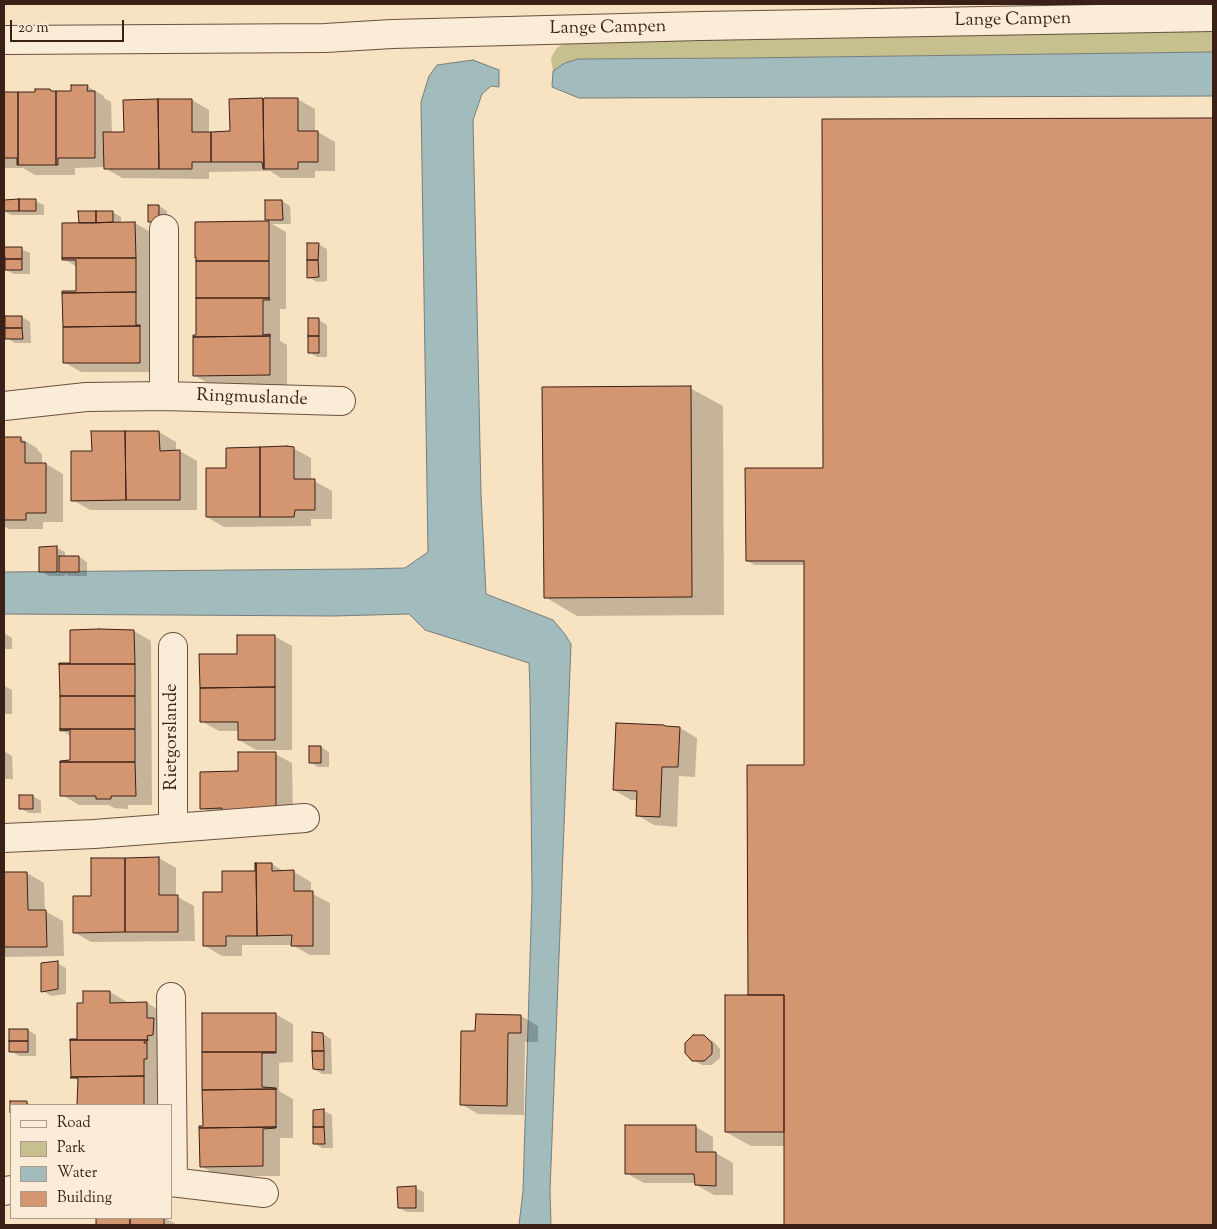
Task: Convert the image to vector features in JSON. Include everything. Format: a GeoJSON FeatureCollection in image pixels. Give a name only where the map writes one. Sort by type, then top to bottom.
{"type":"FeatureCollection","features":[{"type":"Feature","properties":{"kind":"street","name":"Lange Campen"},"geometry":{"type":"LineString","coordinates":[[4,40],[324,38],[392,34],[711,26],[1213,17]]}},
{"type":"Feature","properties":{"kind":"street"},"geometry":{"type":"LineString","coordinates":[[164,229],[164,396]]}},
{"type":"Feature","properties":{"kind":"street","name":"Ringmuslande"},"geometry":{"type":"LineString","coordinates":[[4,406],[86,397],[164,396],[341,401]]}},
{"type":"Feature","properties":{"kind":"street","name":"Rietgorslande"},"geometry":{"type":"LineString","coordinates":[[173,647],[173,828]]}},
{"type":"Feature","properties":{"kind":"street"},"geometry":{"type":"LineString","coordinates":[[4,838],[94,834],[305,818]]}},
{"type":"Feature","properties":{"kind":"street"},"geometry":{"type":"LineString","coordinates":[[171,997],[172,1104]]}},
{"type":"Feature","properties":{"kind":"street"},"geometry":{"type":"LineString","coordinates":[[172,1182],[264,1193]]}},
{"type":"Feature","properties":{"kind":"green space"},"geometry":{"type":"Polygon","coordinates":[[[1213,31],[1213,52],[578,59],[565,63],[553,71],[551,58],[556,49],[572,39],[1213,31]]]}},
{"type":"Feature","properties":{"kind":"water"},"geometry":{"type":"Polygon","coordinates":[[[1213,52],[1213,96],[579,98],[552,87],[553,71],[565,63],[578,59],[1213,52]]]}},
{"type":"Feature","properties":{"kind":"water"},"geometry":{"type":"Polygon","coordinates":[[[473,60],[499,70],[499,87],[491,86],[482,94],[473,120],[481,494],[486,594],[553,620],[571,644],[550,1191],[551,1225],[519,1225],[523,1191],[532,894],[529,663],[425,630],[409,614],[333,616],[4,614],[4,572],[405,568],[428,552],[421,102],[429,76],[437,65],[473,60]]]}},
{"type":"Feature","properties":{"kind":"building"},"geometry":{"type":"Polygon","coordinates":[[[71,85],[88,85],[87,91],[95,91],[95,158],[58,158],[58,165],[56,165],[56,91],[71,91],[71,85]]]}},
{"type":"Feature","properties":{"kind":"building"},"geometry":{"type":"Polygon","coordinates":[[[35,89],[56,91],[56,165],[18,165],[18,92],[35,92],[35,89]]]}},
{"type":"Feature","properties":{"kind":"building"},"geometry":{"type":"Polygon","coordinates":[[[4,92],[18,92],[18,165],[17,158],[4,158],[4,92]]]}},
{"type":"Feature","properties":{"kind":"building"},"geometry":{"type":"Polygon","coordinates":[[[262,98],[264,169],[262,162],[211,162],[211,132],[230,131],[229,99],[262,98]]]}},
{"type":"Feature","properties":{"kind":"building"},"geometry":{"type":"Polygon","coordinates":[[[298,98],[298,131],[318,131],[318,162],[298,162],[298,169],[264,169],[263,99],[298,98]]]}},
{"type":"Feature","properties":{"kind":"building"},"geometry":{"type":"Polygon","coordinates":[[[158,99],[159,169],[104,169],[103,132],[124,132],[123,100],[158,99]]]}},
{"type":"Feature","properties":{"kind":"building"},"geometry":{"type":"Polygon","coordinates":[[[158,99],[192,99],[192,132],[211,132],[211,162],[192,162],[192,169],[159,169],[158,99]]]}},
{"type":"Feature","properties":{"kind":"building"},"geometry":{"type":"Polygon","coordinates":[[[1213,118],[1213,1225],[784,1225],[784,995],[748,995],[747,765],[804,765],[804,561],[746,561],[745,468],[823,468],[822,119],[1213,118]]]}},
{"type":"Feature","properties":{"kind":"building"},"geometry":{"type":"Polygon","coordinates":[[[19,199],[36,199],[36,211],[19,211],[19,199]]]}},
{"type":"Feature","properties":{"kind":"building"},"geometry":{"type":"Polygon","coordinates":[[[19,199],[19,211],[4,211],[4,200],[19,199]]]}},
{"type":"Feature","properties":{"kind":"building"},"geometry":{"type":"Polygon","coordinates":[[[265,200],[282,200],[283,220],[265,220],[265,200]]]}},
{"type":"Feature","properties":{"kind":"building"},"geometry":{"type":"Polygon","coordinates":[[[148,205],[159,205],[159,222],[148,222],[148,205]]]}},
{"type":"Feature","properties":{"kind":"building"},"geometry":{"type":"Polygon","coordinates":[[[78,211],[96,211],[96,223],[79,223],[78,211]]]}},
{"type":"Feature","properties":{"kind":"building"},"geometry":{"type":"Polygon","coordinates":[[[96,211],[113,211],[113,222],[96,223],[96,211]]]}},
{"type":"Feature","properties":{"kind":"building"},"geometry":{"type":"Polygon","coordinates":[[[269,221],[269,261],[196,261],[195,222],[269,221]]]}},
{"type":"Feature","properties":{"kind":"building"},"geometry":{"type":"Polygon","coordinates":[[[135,222],[136,258],[62,258],[62,223],[135,222]]]}},
{"type":"Feature","properties":{"kind":"building"},"geometry":{"type":"Polygon","coordinates":[[[307,243],[319,243],[318,260],[307,260],[307,243]]]}},
{"type":"Feature","properties":{"kind":"building"},"geometry":{"type":"Polygon","coordinates":[[[4,247],[22,247],[22,259],[5,259],[4,247]]]}},
{"type":"Feature","properties":{"kind":"building"},"geometry":{"type":"Polygon","coordinates":[[[62,258],[136,258],[136,292],[62,293],[62,291],[76,291],[76,260],[62,260],[62,258]]]}},
{"type":"Feature","properties":{"kind":"building"},"geometry":{"type":"Polygon","coordinates":[[[5,259],[22,259],[22,270],[5,270],[5,259]]]}},
{"type":"Feature","properties":{"kind":"building"},"geometry":{"type":"Polygon","coordinates":[[[307,260],[318,260],[319,277],[307,278],[307,260]]]}},
{"type":"Feature","properties":{"kind":"building"},"geometry":{"type":"Polygon","coordinates":[[[196,261],[269,261],[269,298],[196,298],[196,261]]]}},
{"type":"Feature","properties":{"kind":"building"},"geometry":{"type":"Polygon","coordinates":[[[136,292],[136,325],[140,326],[63,327],[62,293],[136,292]]]}},
{"type":"Feature","properties":{"kind":"building"},"geometry":{"type":"Polygon","coordinates":[[[196,298],[269,298],[270,300],[263,300],[263,335],[270,334],[270,336],[193,337],[193,335],[196,335],[196,298]]]}},
{"type":"Feature","properties":{"kind":"building"},"geometry":{"type":"Polygon","coordinates":[[[5,316],[22,316],[22,328],[5,328],[5,316]]]}},
{"type":"Feature","properties":{"kind":"building"},"geometry":{"type":"Polygon","coordinates":[[[308,318],[319,318],[319,336],[308,336],[308,318]]]}},
{"type":"Feature","properties":{"kind":"building"},"geometry":{"type":"Polygon","coordinates":[[[140,326],[140,363],[63,363],[63,327],[140,326]]]}},
{"type":"Feature","properties":{"kind":"building"},"geometry":{"type":"Polygon","coordinates":[[[5,328],[22,328],[23,339],[5,339],[5,328]]]}},
{"type":"Feature","properties":{"kind":"building"},"geometry":{"type":"Polygon","coordinates":[[[270,336],[270,375],[193,376],[193,337],[270,336]]]}},
{"type":"Feature","properties":{"kind":"building"},"geometry":{"type":"Polygon","coordinates":[[[308,336],[319,336],[319,353],[308,353],[308,336]]]}},
{"type":"Feature","properties":{"kind":"building"},"geometry":{"type":"Polygon","coordinates":[[[691,386],[692,597],[544,598],[542,387],[691,386]]]}},
{"type":"Feature","properties":{"kind":"building"},"geometry":{"type":"Polygon","coordinates":[[[91,431],[125,431],[126,500],[71,501],[71,451],[92,451],[91,431]]]}},
{"type":"Feature","properties":{"kind":"building"},"geometry":{"type":"Polygon","coordinates":[[[125,431],[159,431],[160,451],[180,450],[180,500],[126,500],[125,431]]]}},
{"type":"Feature","properties":{"kind":"building"},"geometry":{"type":"Polygon","coordinates":[[[4,437],[21,437],[21,442],[25,442],[25,463],[46,463],[46,513],[26,513],[26,520],[4,520],[4,437]]]}},
{"type":"Feature","properties":{"kind":"building"},"geometry":{"type":"Polygon","coordinates":[[[260,447],[294,447],[294,479],[315,479],[315,510],[295,510],[294,517],[260,517],[260,447]]]}},
{"type":"Feature","properties":{"kind":"building"},"geometry":{"type":"Polygon","coordinates":[[[260,447],[260,517],[206,517],[206,468],[226,468],[226,448],[260,447]]]}},
{"type":"Feature","properties":{"kind":"building"},"geometry":{"type":"Polygon","coordinates":[[[57,546],[57,572],[39,572],[39,547],[57,546]]]}},
{"type":"Feature","properties":{"kind":"building"},"geometry":{"type":"Polygon","coordinates":[[[59,556],[79,556],[79,572],[59,572],[59,556]]]}},
{"type":"Feature","properties":{"kind":"building"},"geometry":{"type":"Polygon","coordinates":[[[70,630],[134,630],[135,664],[59,664],[70,663],[70,630]]]}},
{"type":"Feature","properties":{"kind":"building"},"geometry":{"type":"Polygon","coordinates":[[[237,635],[275,635],[275,687],[200,688],[199,654],[237,654],[237,635]]]}},
{"type":"Feature","properties":{"kind":"building"},"geometry":{"type":"Polygon","coordinates":[[[59,664],[135,664],[135,696],[60,696],[59,664]]]}},
{"type":"Feature","properties":{"kind":"building"},"geometry":{"type":"Polygon","coordinates":[[[275,687],[275,740],[238,740],[238,722],[200,722],[200,688],[275,687]]]}},
{"type":"Feature","properties":{"kind":"building"},"geometry":{"type":"Polygon","coordinates":[[[60,696],[135,696],[135,729],[60,729],[60,696]]]}},
{"type":"Feature","properties":{"kind":"building"},"geometry":{"type":"Polygon","coordinates":[[[616,723],[680,727],[678,767],[662,767],[660,817],[636,816],[637,791],[613,790],[616,723]]]}},
{"type":"Feature","properties":{"kind":"building"},"geometry":{"type":"Polygon","coordinates":[[[60,729],[135,729],[135,762],[60,762],[70,760],[70,730],[60,731],[60,729]]]}},
{"type":"Feature","properties":{"kind":"building"},"geometry":{"type":"Polygon","coordinates":[[[309,746],[321,746],[321,763],[309,763],[309,746]]]}},
{"type":"Feature","properties":{"kind":"building"},"geometry":{"type":"Polygon","coordinates":[[[238,752],[276,752],[276,808],[244,809],[244,815],[222,815],[222,808],[200,809],[200,772],[238,771],[238,752]]]}},
{"type":"Feature","properties":{"kind":"building"},"geometry":{"type":"Polygon","coordinates":[[[60,762],[135,762],[136,796],[111,796],[111,799],[96,799],[96,796],[60,796],[60,762]]]}},
{"type":"Feature","properties":{"kind":"building"},"geometry":{"type":"Polygon","coordinates":[[[19,795],[33,795],[33,809],[19,809],[19,795]]]}},
{"type":"Feature","properties":{"kind":"building"},"geometry":{"type":"Polygon","coordinates":[[[159,857],[159,895],[178,895],[178,932],[125,932],[125,858],[159,857]]]}},
{"type":"Feature","properties":{"kind":"building"},"geometry":{"type":"Polygon","coordinates":[[[91,858],[125,858],[125,932],[73,933],[73,896],[91,896],[91,858]]]}},
{"type":"Feature","properties":{"kind":"building"},"geometry":{"type":"Polygon","coordinates":[[[255,863],[257,936],[226,936],[226,946],[203,946],[203,892],[222,892],[222,871],[255,871],[255,863]]]}},
{"type":"Feature","properties":{"kind":"building"},"geometry":{"type":"Polygon","coordinates":[[[256,863],[272,863],[272,871],[294,870],[294,891],[313,891],[313,946],[291,946],[292,935],[257,936],[256,863]]]}},
{"type":"Feature","properties":{"kind":"building"},"geometry":{"type":"Polygon","coordinates":[[[4,872],[27,872],[28,910],[46,910],[47,947],[4,947],[4,872]]]}},
{"type":"Feature","properties":{"kind":"building"},"geometry":{"type":"Polygon","coordinates":[[[58,961],[58,989],[41,992],[41,963],[58,961]]]}},
{"type":"Feature","properties":{"kind":"building"},"geometry":{"type":"Polygon","coordinates":[[[83,991],[110,991],[110,1003],[147,1002],[147,1018],[154,1018],[153,1035],[147,1036],[148,1040],[70,1040],[77,1039],[77,1003],[83,1003],[83,991]]]}},
{"type":"Feature","properties":{"kind":"building"},"geometry":{"type":"Polygon","coordinates":[[[725,995],[784,995],[784,1132],[725,1132],[725,995]]]}},
{"type":"Feature","properties":{"kind":"building"},"geometry":{"type":"Polygon","coordinates":[[[202,1013],[276,1013],[276,1052],[202,1052],[202,1013]]]}},
{"type":"Feature","properties":{"kind":"building"},"geometry":{"type":"Polygon","coordinates":[[[476,1014],[521,1015],[521,1033],[508,1033],[507,1106],[460,1105],[461,1031],[475,1031],[476,1014]]]}},
{"type":"Feature","properties":{"kind":"building"},"geometry":{"type":"Polygon","coordinates":[[[9,1029],[28,1029],[28,1041],[9,1041],[9,1029]]]}},
{"type":"Feature","properties":{"kind":"building"},"geometry":{"type":"Polygon","coordinates":[[[312,1032],[323,1033],[324,1051],[312,1051],[312,1032]]]}},
{"type":"Feature","properties":{"kind":"building"},"geometry":{"type":"Polygon","coordinates":[[[693,1035],[704,1035],[712,1043],[712,1054],[704,1061],[692,1061],[685,1053],[685,1043],[693,1035]]]}},
{"type":"Feature","properties":{"kind":"building"},"geometry":{"type":"Polygon","coordinates":[[[70,1040],[148,1040],[144,1042],[147,1043],[147,1059],[144,1059],[144,1076],[71,1077],[70,1040]]]}},
{"type":"Feature","properties":{"kind":"building"},"geometry":{"type":"Polygon","coordinates":[[[9,1041],[28,1041],[28,1052],[9,1052],[9,1041]]]}},
{"type":"Feature","properties":{"kind":"building"},"geometry":{"type":"Polygon","coordinates":[[[312,1051],[324,1051],[324,1070],[313,1069],[312,1051]]]}},
{"type":"Feature","properties":{"kind":"building"},"geometry":{"type":"Polygon","coordinates":[[[202,1052],[276,1052],[262,1053],[262,1087],[276,1089],[202,1090],[202,1052]]]}},
{"type":"Feature","properties":{"kind":"building"},"geometry":{"type":"Polygon","coordinates":[[[144,1076],[144,1104],[77,1104],[78,1078],[71,1077],[144,1076]]]}},
{"type":"Feature","properties":{"kind":"building"},"geometry":{"type":"Polygon","coordinates":[[[276,1089],[276,1127],[199,1128],[199,1126],[203,1126],[202,1090],[276,1089]]]}},
{"type":"Feature","properties":{"kind":"building"},"geometry":{"type":"Polygon","coordinates":[[[10,1101],[27,1101],[27,1104],[10,1104],[10,1101]]]}},
{"type":"Feature","properties":{"kind":"building"},"geometry":{"type":"Polygon","coordinates":[[[324,1109],[324,1127],[313,1127],[313,1110],[324,1109]]]}},
{"type":"Feature","properties":{"kind":"building"},"geometry":{"type":"Polygon","coordinates":[[[625,1125],[696,1125],[696,1152],[716,1152],[716,1186],[695,1185],[694,1174],[625,1174],[625,1125]]]}},
{"type":"Feature","properties":{"kind":"building"},"geometry":{"type":"Polygon","coordinates":[[[276,1127],[263,1129],[263,1166],[200,1167],[199,1128],[276,1127]]]}},
{"type":"Feature","properties":{"kind":"building"},"geometry":{"type":"Polygon","coordinates":[[[313,1127],[324,1127],[325,1144],[313,1144],[313,1127]]]}},
{"type":"Feature","properties":{"kind":"building"},"geometry":{"type":"Polygon","coordinates":[[[416,1186],[416,1208],[398,1208],[397,1187],[416,1186]]]}},
{"type":"Feature","properties":{"kind":"building"},"geometry":{"type":"Polygon","coordinates":[[[96,1219],[130,1219],[130,1225],[96,1225],[96,1219]]]}},
{"type":"Feature","properties":{"kind":"building"},"geometry":{"type":"Polygon","coordinates":[[[130,1219],[164,1219],[164,1225],[130,1225],[130,1219]]]}}]}
